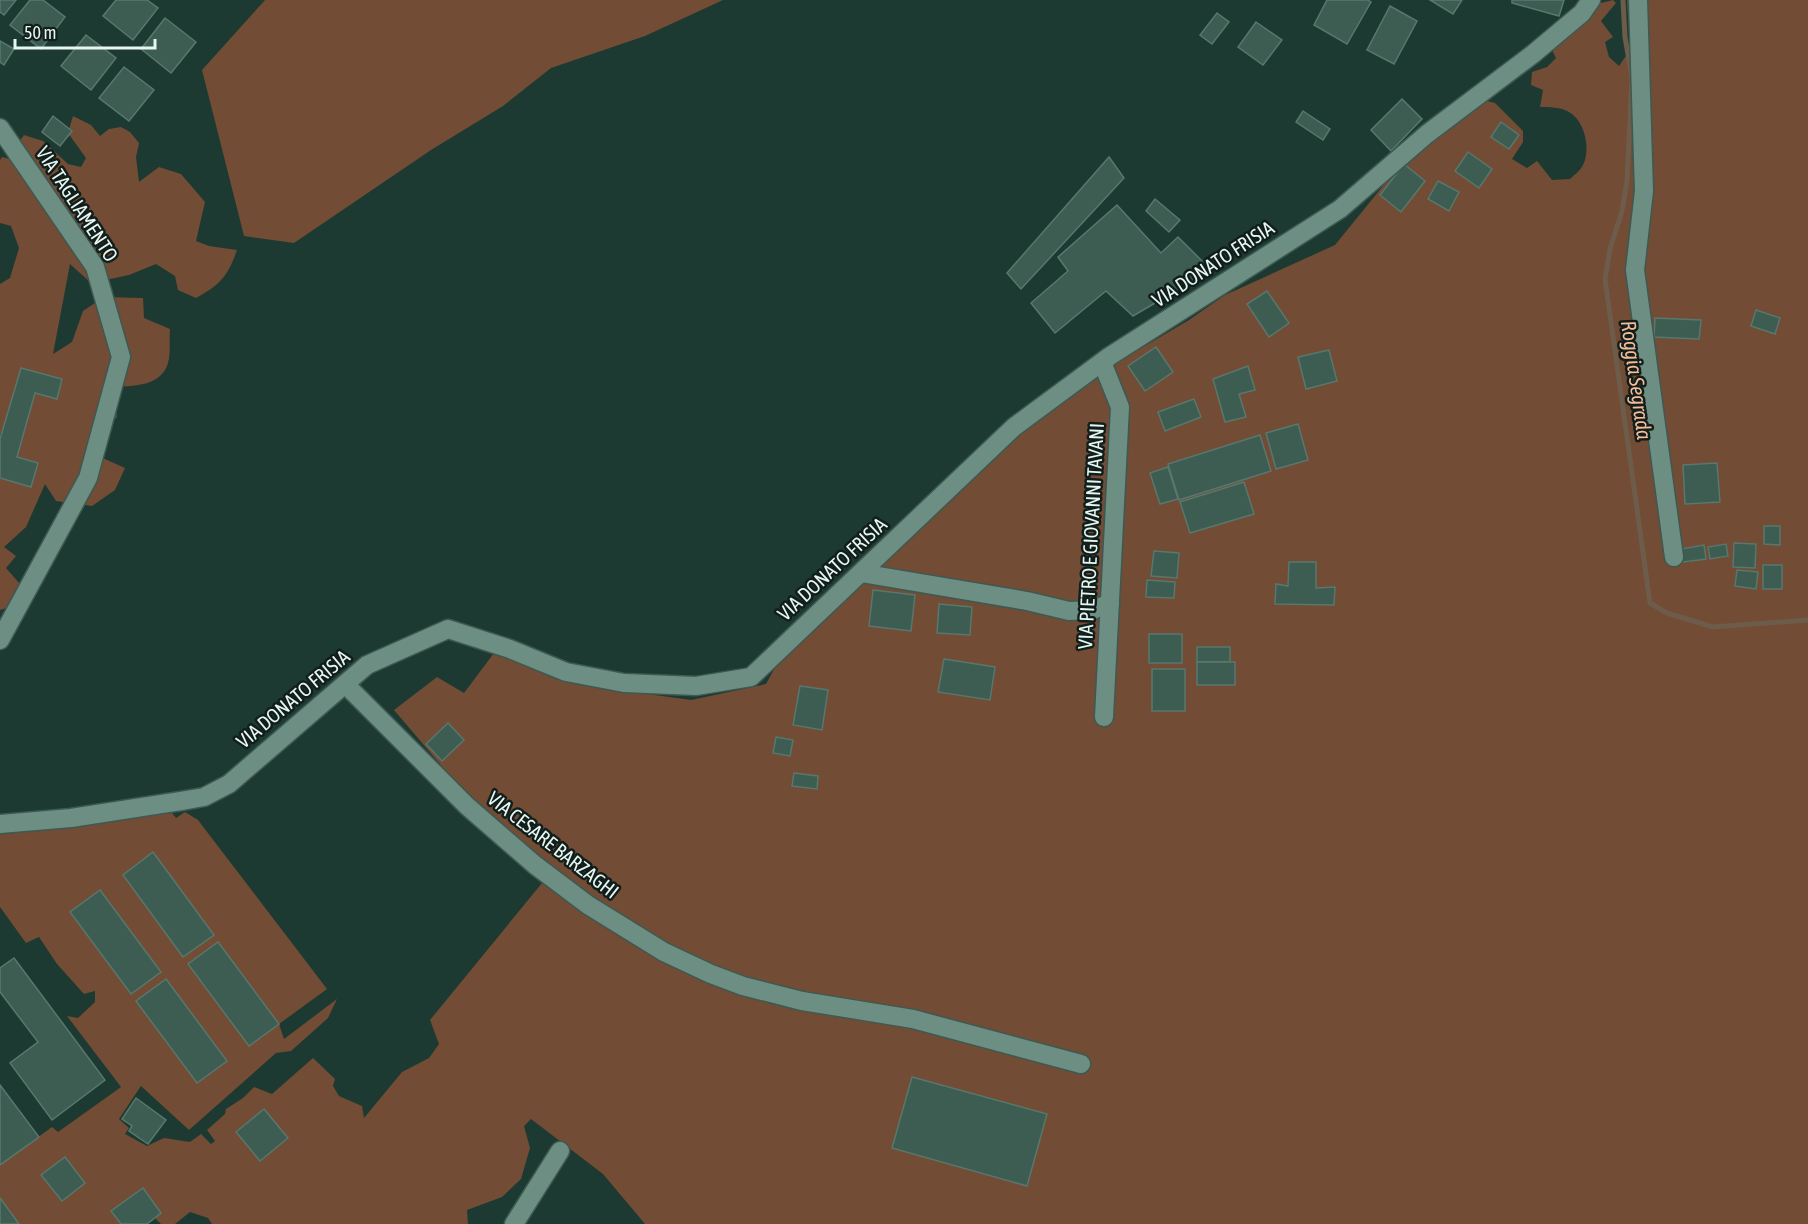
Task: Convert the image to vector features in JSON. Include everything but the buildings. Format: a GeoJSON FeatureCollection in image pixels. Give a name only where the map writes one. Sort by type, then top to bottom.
{"type":"FeatureCollection","features":[{"type":"Feature","properties":{"kind":"street","name":"VIA DONATO FRISIA"},"geometry":{"type":"LineString","coordinates":[[0,824],[71,818],[204,796],[228,784],[367,665],[448,629],[510,648],[567,672],[624,683],[696,686],[751,677],[1014,427],[1102,362],[1340,209],[1426,134],[1533,54],[1582,13],[1591,0]]}},
{"type":"Feature","properties":{"kind":"street"},"geometry":{"type":"LineString","coordinates":[[1638,0],[1644,191],[1635,270],[1674,557]]}},
{"type":"Feature","properties":{"kind":"street","name":"VIA TAGLIAMENTO"},"geometry":{"type":"LineString","coordinates":[[0,128],[95,267],[121,357],[88,478],[0,640]]}},
{"type":"Feature","properties":{"kind":"street","name":"VIA PIETRO E GIOVANNI TAVANI"},"geometry":{"type":"LineString","coordinates":[[1102,362],[1120,407],[1104,717]]}},
{"type":"Feature","properties":{"kind":"street"},"geometry":{"type":"LineString","coordinates":[[861,573],[1027,601],[1069,611],[1093,610],[1110,603]]}},
{"type":"Feature","properties":{"kind":"street","name":"VIA CESARE BARZAGHI"},"geometry":{"type":"LineString","coordinates":[[345,684],[467,806],[535,865],[588,905],[664,952],[743,986],[802,1001],[913,1019],[1082,1064]]}},
{"type":"Feature","properties":{"kind":"street"},"geometry":{"type":"LineString","coordinates":[[514,1224],[560,1151]]}},
{"type":"Feature","properties":{"kind":"shaded area"},"geometry":{"type":"Polygon","coordinates":[[[265,0],[723,0],[645,36],[551,68],[503,106],[431,150],[294,243],[244,236],[202,70],[265,0]]]}},
{"type":"Feature","properties":{"kind":"shaded area"},"geometry":{"type":"Polygon","coordinates":[[[1598,0],[1601,3],[1613,0],[1616,3],[1601,21],[1613,37],[1605,42],[1609,57],[1619,66],[1630,50],[1627,0],[1808,0],[1808,1224],[645,1224],[603,1174],[531,1119],[524,1126],[530,1148],[521,1179],[502,1197],[467,1210],[468,1224],[212,1224],[208,1218],[190,1212],[175,1224],[161,1224],[155,1218],[147,1224],[0,1224],[0,1165],[52,1127],[58,1132],[121,1087],[67,1016],[78,1018],[95,1002],[95,991],[84,994],[57,964],[39,937],[26,943],[0,907],[0,832],[172,813],[176,818],[185,812],[198,820],[327,989],[279,1024],[284,1039],[337,999],[328,1018],[291,1051],[276,1053],[189,1130],[141,1086],[119,1119],[129,1128],[125,1134],[147,1146],[164,1138],[190,1142],[201,1134],[211,1144],[215,1141],[207,1130],[225,1114],[226,1109],[243,1098],[254,1087],[272,1094],[313,1058],[335,1079],[333,1086],[339,1096],[362,1106],[364,1118],[402,1072],[429,1058],[439,1044],[430,1020],[551,872],[474,804],[394,710],[437,677],[464,693],[494,653],[575,684],[691,700],[766,684],[778,662],[1065,393],[1189,320],[1225,295],[1335,245],[1404,160],[1483,100],[1495,103],[1523,131],[1523,142],[1512,159],[1527,168],[1537,161],[1552,180],[1570,179],[1581,169],[1585,158],[1586,144],[1583,129],[1575,116],[1569,112],[1559,108],[1540,107],[1543,90],[1531,85],[1532,72],[1547,67],[1556,58],[1552,50],[1593,14],[1598,0]]]}},
{"type":"Feature","properties":{"kind":"shaded area"},"geometry":{"type":"Polygon","coordinates":[[[73,116],[91,125],[100,136],[109,129],[121,127],[130,132],[139,143],[136,157],[139,182],[159,167],[181,174],[205,202],[196,241],[209,246],[237,250],[222,279],[196,298],[178,290],[175,276],[156,264],[129,275],[91,283],[70,264],[53,354],[72,342],[83,311],[104,297],[143,298],[144,318],[170,329],[169,359],[164,371],[152,381],[145,384],[112,387],[117,417],[101,431],[108,442],[96,455],[125,468],[115,490],[92,506],[56,501],[45,484],[26,527],[4,547],[16,556],[6,568],[20,584],[13,606],[0,610],[0,478],[31,486],[38,463],[17,457],[35,393],[62,379],[21,368],[3,435],[0,434],[0,284],[10,278],[19,248],[11,226],[0,223],[0,160],[2,157],[13,160],[13,150],[24,135],[43,141],[68,164],[81,167],[86,158],[68,133],[73,116]]]}},
{"type":"Feature","properties":{"kind":"waterway","name":"Roggia Segrada"},"geometry":{"type":"LineString","coordinates":[[1623,0],[1625,37],[1632,77],[1627,181],[1605,279],[1650,603],[1667,613],[1713,627],[1808,620]]}}]}
